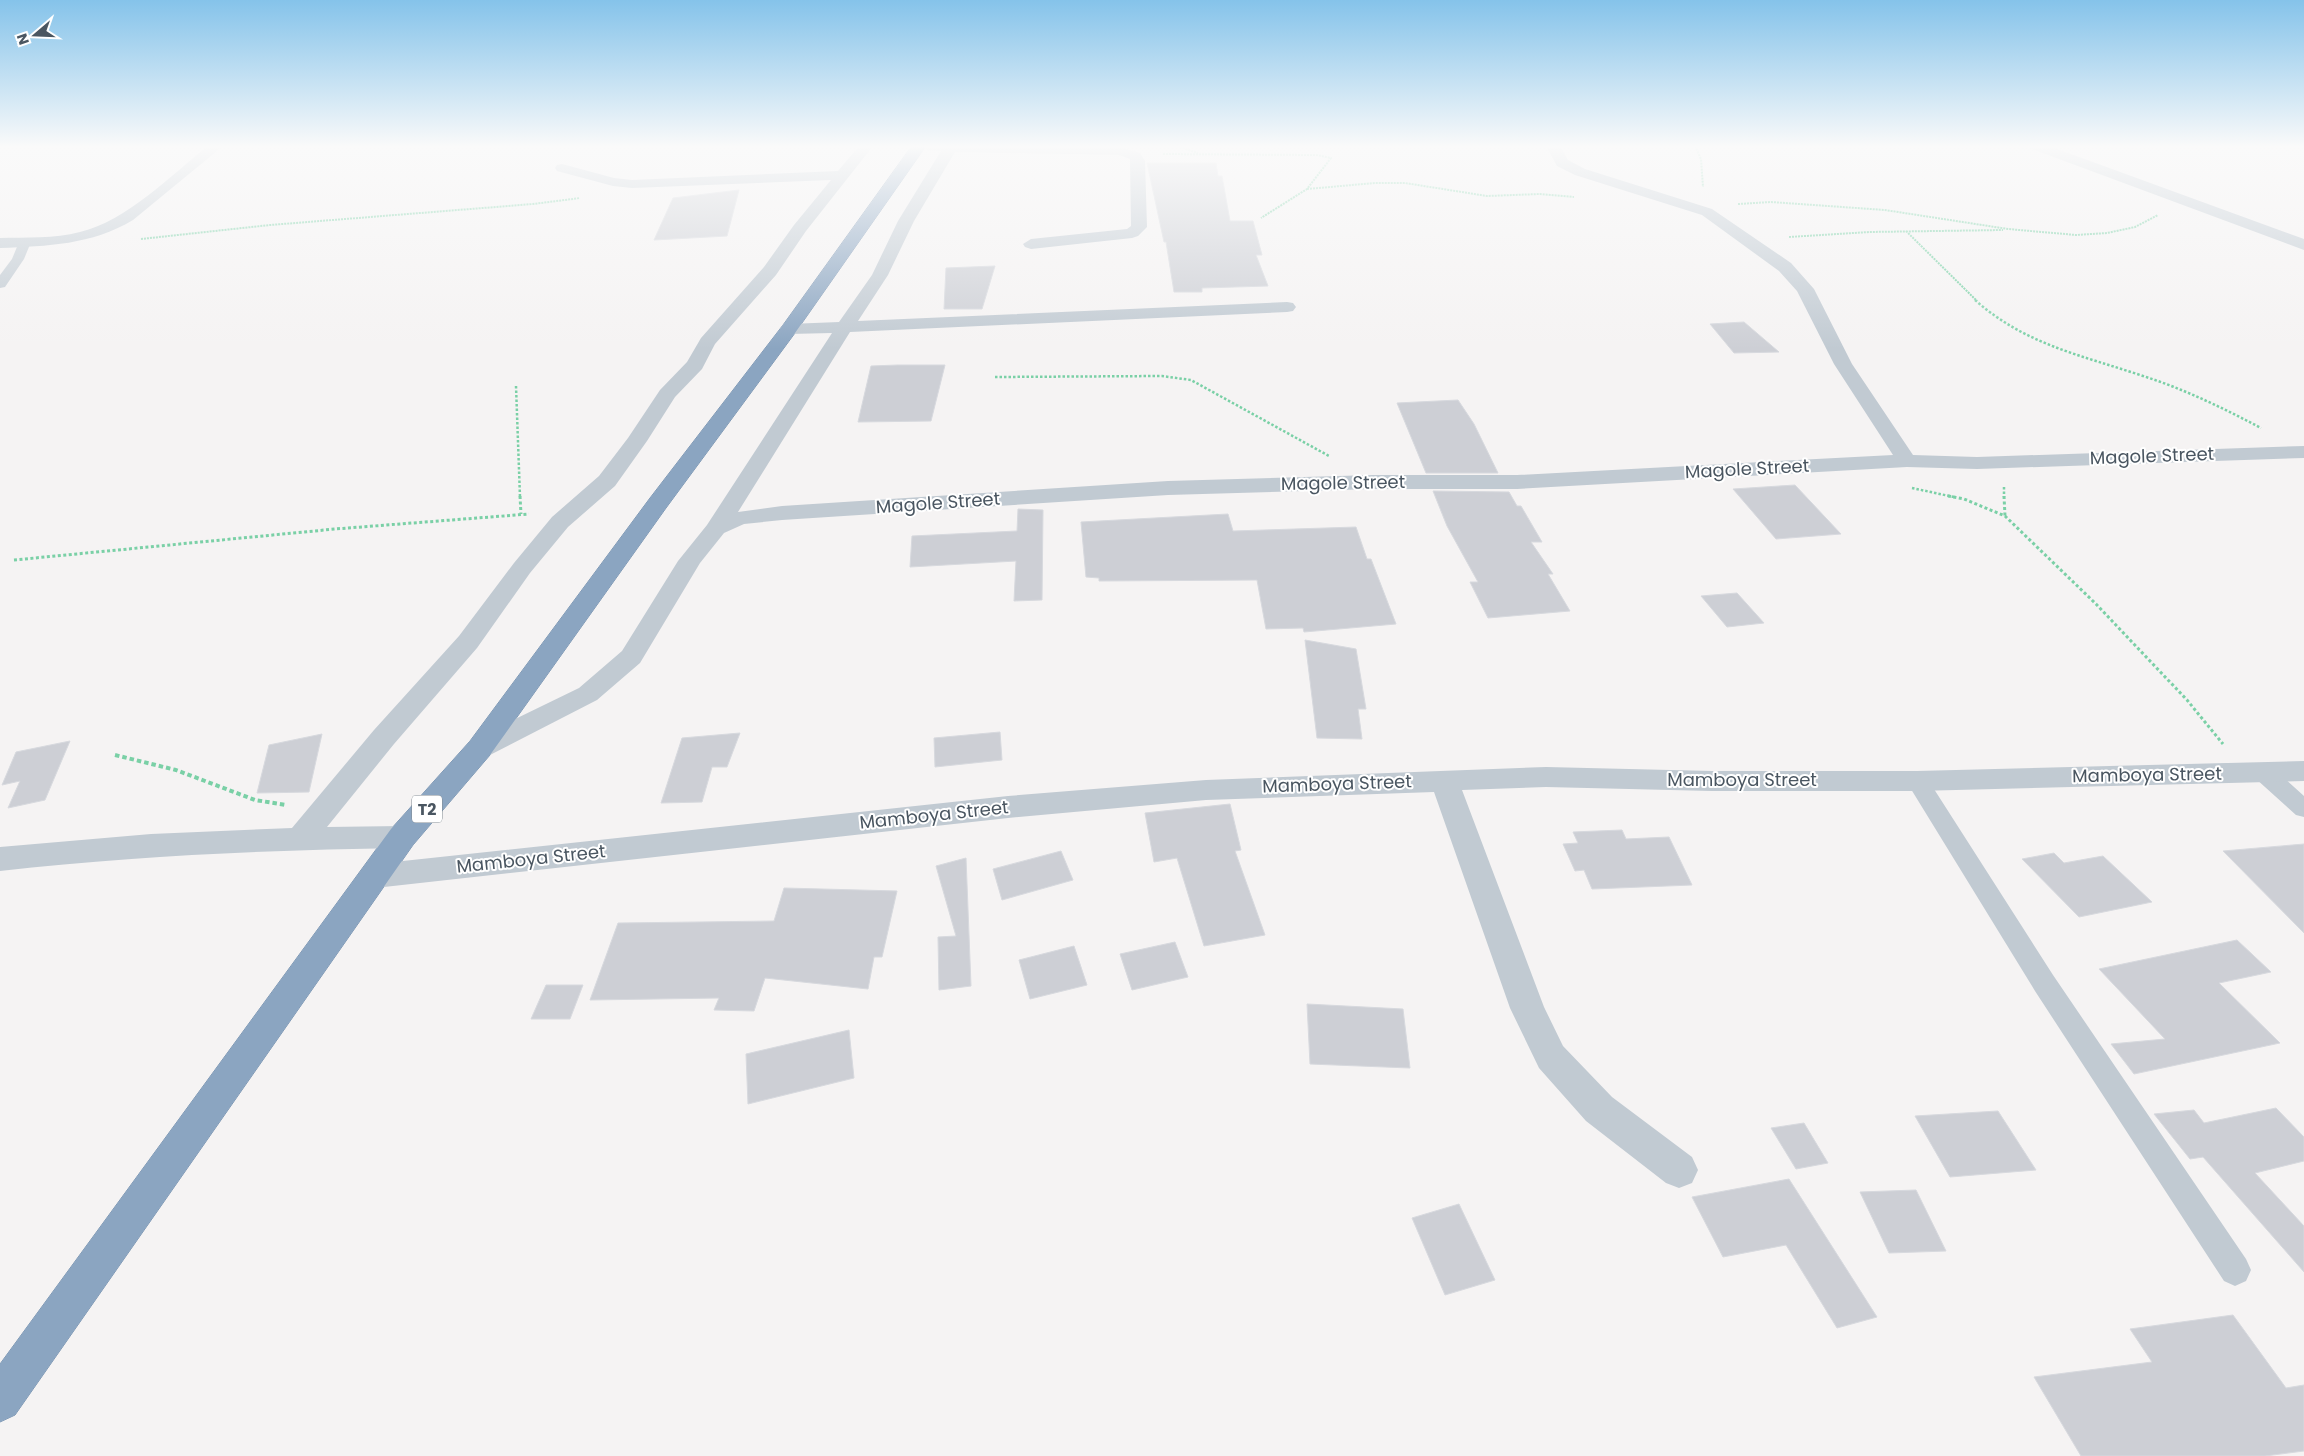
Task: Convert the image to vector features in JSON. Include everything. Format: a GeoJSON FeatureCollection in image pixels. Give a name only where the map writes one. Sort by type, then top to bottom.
{"type":"FeatureCollection","features":[{"type":"Feature","properties":{"kind":"highway","name":"T2"},"geometry":{"type":"LineString","coordinates":[[0,1400],[402,837],[480,748],[658,503],[789,329],[870,214]]}},
{"type":"Feature","properties":{"kind":"street"},"geometry":{"type":"LineString","coordinates":[[0,243],[91,236],[132,214]]}},
{"type":"Feature","properties":{"kind":"street"},"geometry":{"type":"LineString","coordinates":[[302,837],[384,737],[468,642],[522,568],[560,522],[606,481],[637,440],[667,394],[695,365],[707,342],[770,271],[811,214]]}},
{"type":"Feature","properties":{"kind":"street"},"geometry":{"type":"LineString","coordinates":[[716,528],[880,275],[910,214]]}},
{"type":"Feature","properties":{"kind":"street"},"geometry":{"type":"LineString","coordinates":[[1031,244],[1132,233],[1139,227],[1139,214]]}},
{"type":"Feature","properties":{"kind":"street"},"geometry":{"type":"LineString","coordinates":[[1710,214],[1786,267],[1805,289],[1843,364],[1907,461]]}},
{"type":"Feature","properties":{"kind":"street"},"geometry":{"type":"LineString","coordinates":[[2221,214],[2304,245]]}},
{"type":"Feature","properties":{"kind":"street"},"geometry":{"type":"LineString","coordinates":[[789,329],[1287,307]]}},
{"type":"Feature","properties":{"kind":"street","name":"Magole Street"},"geometry":{"type":"LineString","coordinates":[[480,748],[588,694],[631,657],[690,561],[716,528],[739,518],[782,513],[1168,488],[1373,482],[1517,482],[1907,461],[1977,463],[2304,452]]}},
{"type":"Feature","properties":{"kind":"street","name":"Mamboya Street"},"geometry":{"type":"LineString","coordinates":[[375,876],[1008,807],[1206,790],[1546,777],[1712,781],[1917,780],[2304,771]]}},
{"type":"Feature","properties":{"kind":"street"},"geometry":{"type":"LineString","coordinates":[[1444,780],[1527,1008],[1551,1057],[1599,1108],[1679,1170]]}},
{"type":"Feature","properties":{"kind":"street"},"geometry":{"type":"LineString","coordinates":[[0,858],[151,845],[302,837],[402,837]]}},
{"type":"Feature","properties":{"kind":"lane"},"geometry":{"type":"LineString","coordinates":[[0,284],[18,259],[25,242]]}},
{"type":"Feature","properties":{"kind":"lane"},"geometry":{"type":"LineString","coordinates":[[2254,772],[2304,809]]}},
{"type":"Feature","properties":{"kind":"lane"},"geometry":{"type":"LineString","coordinates":[[1917,780],[2044,983],[2234,1270]]}},
{"type":"Feature","properties":{"kind":"path"},"geometry":{"type":"LineString","coordinates":[[91,236],[103,240],[128,240],[414,214]]}},
{"type":"Feature","properties":{"kind":"path"},"geometry":{"type":"LineString","coordinates":[[1261,218],[1267,214]]}},
{"type":"Feature","properties":{"kind":"path"},"geometry":{"type":"LineString","coordinates":[[1917,214],[2043,234],[2079,235],[2140,227],[2160,214]]}},
{"type":"Feature","properties":{"kind":"path"},"geometry":{"type":"LineString","coordinates":[[1741,237],[1774,238],[1906,231],[2014,230]]}},
{"type":"Feature","properties":{"kind":"path"},"geometry":{"type":"LineString","coordinates":[[1906,231],[1970,294],[2024,335],[2069,354],[2186,392],[2262,428]]}},
{"type":"Feature","properties":{"kind":"path"},"geometry":{"type":"LineString","coordinates":[[996,377],[1162,376],[1191,380],[1304,441],[1373,482]]}},
{"type":"Feature","properties":{"kind":"path"},"geometry":{"type":"LineString","coordinates":[[516,386],[521,514]]}},
{"type":"Feature","properties":{"kind":"path"},"geometry":{"type":"LineString","coordinates":[[1909,488],[1964,499],[2005,516],[2096,604],[2254,772]]}},
{"type":"Feature","properties":{"kind":"path"},"geometry":{"type":"LineString","coordinates":[[14,560],[335,529],[574,510]]}},
{"type":"Feature","properties":{"kind":"path"},"geometry":{"type":"LineString","coordinates":[[115,755],[176,770],[255,800],[324,810]]}},
{"type":"Feature","properties":{"kind":"building"},"geometry":{"type":"Polygon","coordinates":[[[666,214],[733,214],[727,236],[654,240],[666,214]]]}},
{"type":"Feature","properties":{"kind":"building"},"geometry":{"type":"Polygon","coordinates":[[[1158,214],[1229,214],[1230,221],[1253,221],[1262,255],[1256,255],[1268,286],[1202,288],[1202,292],[1174,292],[1166,242],[1164,242],[1158,214]]]}},
{"type":"Feature","properties":{"kind":"building"},"geometry":{"type":"Polygon","coordinates":[[[995,266],[982,309],[944,309],[946,268],[995,266]]]}},
{"type":"Feature","properties":{"kind":"building"},"geometry":{"type":"Polygon","coordinates":[[[1744,322],[1779,352],[1734,353],[1710,324],[1744,322]]]}},
{"type":"Feature","properties":{"kind":"building"},"geometry":{"type":"Polygon","coordinates":[[[945,365],[931,421],[858,422],[871,366],[945,365]]]}},
{"type":"Feature","properties":{"kind":"building"},"geometry":{"type":"Polygon","coordinates":[[[1458,400],[1474,424],[1498,473],[1426,473],[1397,403],[1458,400]]]}},
{"type":"Feature","properties":{"kind":"building"},"geometry":{"type":"Polygon","coordinates":[[[1795,485],[1841,534],[1776,539],[1733,489],[1795,485]]]}},
{"type":"Feature","properties":{"kind":"building"},"geometry":{"type":"Polygon","coordinates":[[[1433,491],[1509,492],[1517,506],[1521,506],[1542,542],[1531,542],[1553,574],[1548,574],[1570,611],[1488,618],[1470,582],[1478,582],[1447,526],[1433,491]]]}},
{"type":"Feature","properties":{"kind":"building"},"geometry":{"type":"Polygon","coordinates":[[[1018,509],[1043,510],[1042,600],[1014,601],[1016,561],[910,567],[912,536],[1017,531],[1018,509]]]}},
{"type":"Feature","properties":{"kind":"building"},"geometry":{"type":"Polygon","coordinates":[[[1228,514],[1233,531],[1356,527],[1367,559],[1371,559],[1396,624],[1304,632],[1303,628],[1266,629],[1257,580],[1099,581],[1099,578],[1086,577],[1081,522],[1228,514]]]}},
{"type":"Feature","properties":{"kind":"building"},"geometry":{"type":"Polygon","coordinates":[[[1737,593],[1764,623],[1727,627],[1701,596],[1737,593]]]}},
{"type":"Feature","properties":{"kind":"building"},"geometry":{"type":"Polygon","coordinates":[[[1305,640],[1356,649],[1366,709],[1358,709],[1362,739],[1317,738],[1305,640]]]}},
{"type":"Feature","properties":{"kind":"building"},"geometry":{"type":"Polygon","coordinates":[[[1000,732],[1002,760],[935,767],[934,738],[1000,732]]]}},
{"type":"Feature","properties":{"kind":"building"},"geometry":{"type":"Polygon","coordinates":[[[740,733],[727,767],[712,767],[702,802],[661,803],[682,738],[740,733]]]}},
{"type":"Feature","properties":{"kind":"building"},"geometry":{"type":"Polygon","coordinates":[[[322,734],[309,792],[257,793],[269,745],[322,734]]]}},
{"type":"Feature","properties":{"kind":"building"},"geometry":{"type":"Polygon","coordinates":[[[70,741],[45,800],[8,808],[20,781],[2,785],[16,752],[70,741]]]}},
{"type":"Feature","properties":{"kind":"building"},"geometry":{"type":"Polygon","coordinates":[[[1230,804],[1241,850],[1235,851],[1265,935],[1204,946],[1177,858],[1154,862],[1145,813],[1230,804]]]}},
{"type":"Feature","properties":{"kind":"building"},"geometry":{"type":"Polygon","coordinates":[[[1622,830],[1626,839],[1669,837],[1692,885],[1592,889],[1584,870],[1575,871],[1563,844],[1578,843],[1573,832],[1622,830]]]}},
{"type":"Feature","properties":{"kind":"building"},"geometry":{"type":"Polygon","coordinates":[[[2304,844],[2304,933],[2223,851],[2304,844]]]}},
{"type":"Feature","properties":{"kind":"building"},"geometry":{"type":"Polygon","coordinates":[[[1061,851],[1073,880],[1002,900],[993,869],[1061,851]]]}},
{"type":"Feature","properties":{"kind":"building"},"geometry":{"type":"Polygon","coordinates":[[[2054,853],[2064,863],[2103,856],[2152,902],[2079,917],[2022,859],[2054,853]]]}},
{"type":"Feature","properties":{"kind":"building"},"geometry":{"type":"Polygon","coordinates":[[[966,858],[971,986],[939,990],[938,937],[956,936],[936,866],[966,858]]]}},
{"type":"Feature","properties":{"kind":"building"},"geometry":{"type":"Polygon","coordinates":[[[784,888],[897,891],[882,957],[874,957],[868,989],[765,978],[754,1011],[714,1010],[719,998],[590,1000],[618,923],[774,921],[784,888]]]}},
{"type":"Feature","properties":{"kind":"building"},"geometry":{"type":"Polygon","coordinates":[[[2237,940],[2271,972],[2219,983],[2280,1043],[2134,1074],[2111,1044],[2165,1039],[2099,969],[2237,940]]]}},
{"type":"Feature","properties":{"kind":"building"},"geometry":{"type":"Polygon","coordinates":[[[1175,942],[1188,977],[1132,990],[1120,954],[1175,942]]]}},
{"type":"Feature","properties":{"kind":"building"},"geometry":{"type":"Polygon","coordinates":[[[1074,946],[1087,985],[1030,999],[1019,960],[1074,946]]]}},
{"type":"Feature","properties":{"kind":"building"},"geometry":{"type":"Polygon","coordinates":[[[546,985],[583,985],[570,1019],[531,1019],[546,985]]]}},
{"type":"Feature","properties":{"kind":"building"},"geometry":{"type":"Polygon","coordinates":[[[1307,1004],[1403,1009],[1410,1068],[1310,1064],[1307,1004]]]}},
{"type":"Feature","properties":{"kind":"building"},"geometry":{"type":"Polygon","coordinates":[[[849,1030],[854,1078],[748,1104],[746,1054],[849,1030]]]}},
{"type":"Feature","properties":{"kind":"building"},"geometry":{"type":"Polygon","coordinates":[[[2276,1108],[2304,1137],[2304,1161],[2255,1173],[2304,1226],[2304,1272],[2203,1157],[2190,1159],[2154,1114],[2194,1110],[2204,1123],[2276,1108]]]}},
{"type":"Feature","properties":{"kind":"building"},"geometry":{"type":"Polygon","coordinates":[[[1998,1111],[2036,1170],[1950,1177],[1915,1116],[1998,1111]]]}},
{"type":"Feature","properties":{"kind":"building"},"geometry":{"type":"Polygon","coordinates":[[[1804,1123],[1828,1163],[1796,1169],[1771,1128],[1804,1123]]]}},
{"type":"Feature","properties":{"kind":"building"},"geometry":{"type":"Polygon","coordinates":[[[1789,1179],[1877,1317],[1837,1328],[1786,1245],[1723,1257],[1692,1197],[1789,1179]]]}},
{"type":"Feature","properties":{"kind":"building"},"geometry":{"type":"Polygon","coordinates":[[[1916,1190],[1946,1251],[1889,1253],[1860,1192],[1916,1190]]]}},
{"type":"Feature","properties":{"kind":"building"},"geometry":{"type":"Polygon","coordinates":[[[1459,1204],[1495,1280],[1445,1295],[1412,1218],[1459,1204]]]}},
{"type":"Feature","properties":{"kind":"building"},"geometry":{"type":"Polygon","coordinates":[[[2233,1315],[2286,1388],[2304,1385],[2304,1451],[2265,1456],[2081,1456],[2034,1377],[2152,1362],[2130,1329],[2233,1315]]]}}]}
